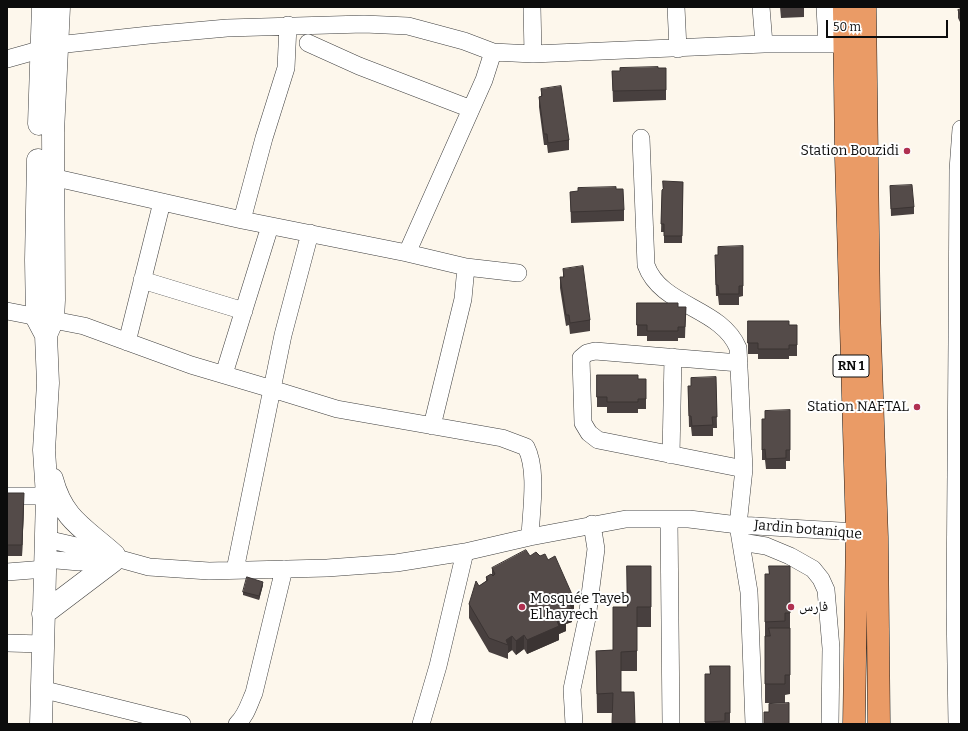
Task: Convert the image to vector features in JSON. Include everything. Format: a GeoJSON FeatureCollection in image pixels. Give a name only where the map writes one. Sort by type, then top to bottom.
{"type":"FeatureCollection","features":[{"type":"Feature","properties":{"kind":"highway","name":"RN 1"},"geometry":{"type":"LineString","coordinates":[[844,7],[836,44],[846,158],[879,724]]}},
{"type":"Feature","properties":{"kind":"highway","name":"RN 1"},"geometry":{"type":"LineString","coordinates":[[854,724],[867,535],[869,310],[865,7]]}},
{"type":"Feature","properties":{"kind":"street"},"geometry":{"type":"LineString","coordinates":[[43,7],[49,47],[54,233],[45,324]]}},
{"type":"Feature","properties":{"kind":"street"},"geometry":{"type":"LineString","coordinates":[[41,724],[47,496],[44,450],[48,383],[45,324],[36,253],[49,47],[59,7]]}},
{"type":"Feature","properties":{"kind":"street"},"geometry":{"type":"LineString","coordinates":[[532,7],[533,54]]}},
{"type":"Feature","properties":{"kind":"street"},"geometry":{"type":"LineString","coordinates":[[676,7],[678,48]]}},
{"type":"Feature","properties":{"kind":"street"},"geometry":{"type":"LineString","coordinates":[[761,7],[764,44]]}},
{"type":"Feature","properties":{"kind":"street"},"geometry":{"type":"LineString","coordinates":[[7,59],[49,47],[156,34],[288,25],[364,24],[408,26],[464,41],[494,52],[533,54],[764,44],[836,44],[825,7]]}},
{"type":"Feature","properties":{"kind":"street"},"geometry":{"type":"LineString","coordinates":[[242,220],[264,138],[286,68],[288,25]]}},
{"type":"Feature","properties":{"kind":"street"},"geometry":{"type":"LineString","coordinates":[[286,68],[308,43],[320,25]]}},
{"type":"Feature","properties":{"kind":"street"},"geometry":{"type":"LineString","coordinates":[[308,43],[359,66],[471,109]]}},
{"type":"Feature","properties":{"kind":"street"},"geometry":{"type":"LineString","coordinates":[[407,253],[484,80],[494,52]]}},
{"type":"Feature","properties":{"kind":"street"},"geometry":{"type":"LineString","coordinates":[[957,724],[955,606],[959,341],[959,162],[961,129]]}},
{"type":"Feature","properties":{"kind":"street"},"geometry":{"type":"LineString","coordinates":[[641,138],[646,265],[650,275],[667,292],[724,327],[734,338],[738,348],[744,469],[738,525],[749,592],[754,724]]}},
{"type":"Feature","properties":{"kind":"street"},"geometry":{"type":"LineString","coordinates":[[52,176],[242,220],[407,253],[466,267],[518,273]]}},
{"type":"Feature","properties":{"kind":"street"},"geometry":{"type":"LineString","coordinates":[[127,342],[162,202]]}},
{"type":"Feature","properties":{"kind":"street"},"geometry":{"type":"LineString","coordinates":[[224,374],[270,226]]}},
{"type":"Feature","properties":{"kind":"street"},"geometry":{"type":"LineString","coordinates":[[234,570],[283,334],[310,233]]}},
{"type":"Feature","properties":{"kind":"street"},"geometry":{"type":"LineString","coordinates":[[432,426],[463,299],[466,267]]}},
{"type":"Feature","properties":{"kind":"street"},"geometry":{"type":"LineString","coordinates":[[142,280],[244,312]]}},
{"type":"Feature","properties":{"kind":"street"},"geometry":{"type":"LineString","coordinates":[[7,311],[45,324],[84,326],[224,374],[337,409],[502,438],[526,447],[531,456],[532,490],[530,536]]}},
{"type":"Feature","properties":{"kind":"street"},"geometry":{"type":"LineString","coordinates":[[739,363],[595,351],[587,352],[581,358],[583,423],[589,434],[598,440],[744,469]]}},
{"type":"Feature","properties":{"kind":"street"},"geometry":{"type":"LineString","coordinates":[[671,455],[672,357]]}},
{"type":"Feature","properties":{"kind":"street"},"geometry":{"type":"LineString","coordinates":[[43,614],[115,558],[76,523],[60,504],[44,450]]}},
{"type":"Feature","properties":{"kind":"street"},"geometry":{"type":"LineString","coordinates":[[7,496],[47,496]]}},
{"type":"Feature","properties":{"kind":"street","name":"Jardin botanique"},"geometry":{"type":"LineString","coordinates":[[7,572],[46,556],[115,558],[149,567],[186,571],[284,569],[396,563],[465,552],[530,536],[626,519],[689,519],[738,525],[867,535]]}},
{"type":"Feature","properties":{"kind":"street"},"geometry":{"type":"LineString","coordinates":[[669,519],[671,724]]}},
{"type":"Feature","properties":{"kind":"street"},"geometry":{"type":"LineString","coordinates":[[574,724],[572,689],[587,618],[596,549],[592,524]]}},
{"type":"Feature","properties":{"kind":"street"},"geometry":{"type":"LineString","coordinates":[[741,542],[766,546],[790,556],[813,569],[821,579],[826,590],[830,648],[830,724]]}},
{"type":"Feature","properties":{"kind":"street"},"geometry":{"type":"LineString","coordinates":[[421,724],[438,666],[465,552]]}},
{"type":"Feature","properties":{"kind":"street"},"geometry":{"type":"LineString","coordinates":[[237,724],[242,720],[254,693],[284,569]]}},
{"type":"Feature","properties":{"kind":"street"},"geometry":{"type":"LineString","coordinates":[[7,643],[43,644]]}},
{"type":"Feature","properties":{"kind":"street"},"geometry":{"type":"LineString","coordinates":[[41,689],[182,724]]}},
{"type":"Feature","properties":{"kind":"building"},"geometry":{"type":"Polygon","coordinates":[[[961,9],[961,17],[958,10],[961,9]]]}},
{"type":"Feature","properties":{"kind":"building"},"geometry":{"type":"Polygon","coordinates":[[[620,68],[666,68],[666,90],[613,91],[612,71],[620,71],[620,68]]]}},
{"type":"Feature","properties":{"kind":"building"},"geometry":{"type":"Polygon","coordinates":[[[561,86],[569,140],[548,143],[547,134],[544,134],[539,97],[542,96],[541,89],[561,86]]]}},
{"type":"Feature","properties":{"kind":"building"},"geometry":{"type":"Polygon","coordinates":[[[663,181],[683,182],[682,236],[664,236],[664,224],[661,224],[663,181]]]}},
{"type":"Feature","properties":{"kind":"building"},"geometry":{"type":"Polygon","coordinates":[[[912,185],[914,207],[891,209],[890,186],[912,185]]]}},
{"type":"Feature","properties":{"kind":"building"},"geometry":{"type":"Polygon","coordinates":[[[616,187],[616,189],[623,189],[624,210],[571,212],[570,192],[578,191],[578,188],[616,187]]]}},
{"type":"Feature","properties":{"kind":"building"},"geometry":{"type":"Polygon","coordinates":[[[743,246],[743,286],[739,286],[739,294],[719,294],[718,285],[716,285],[715,255],[718,255],[718,247],[743,246]]]}},
{"type":"Feature","properties":{"kind":"building"},"geometry":{"type":"Polygon","coordinates":[[[583,266],[590,320],[570,323],[569,315],[566,315],[560,277],[564,277],[563,269],[583,266]]]}},
{"type":"Feature","properties":{"kind":"building"},"geometry":{"type":"Polygon","coordinates":[[[637,303],[678,303],[678,307],[686,307],[685,327],[678,327],[678,331],[647,331],[647,325],[637,325],[637,303]]]}},
{"type":"Feature","properties":{"kind":"building"},"geometry":{"type":"Polygon","coordinates":[[[748,321],[789,321],[789,325],[797,325],[797,345],[789,345],[789,349],[758,349],[758,343],[748,343],[748,321]]]}},
{"type":"Feature","properties":{"kind":"building"},"geometry":{"type":"Polygon","coordinates":[[[597,375],[638,375],[638,379],[646,379],[646,399],[638,399],[638,402],[607,402],[607,397],[597,397],[597,375]]]}},
{"type":"Feature","properties":{"kind":"building"},"geometry":{"type":"Polygon","coordinates":[[[716,377],[717,417],[712,417],[713,425],[692,426],[691,416],[689,416],[688,386],[691,386],[691,378],[716,377]]]}},
{"type":"Feature","properties":{"kind":"building"},"geometry":{"type":"Polygon","coordinates":[[[790,410],[790,450],[786,450],[786,458],[766,459],[765,449],[762,450],[762,419],[765,419],[765,411],[790,410]]]}},
{"type":"Feature","properties":{"kind":"building"},"geometry":{"type":"Polygon","coordinates":[[[7,493],[24,493],[22,545],[7,545],[7,493]]]}},
{"type":"Feature","properties":{"kind":"building","name":"Mosquée Tayeb El hayrech"},"geometry":{"type":"Polygon","coordinates":[[[526,550],[530,556],[536,552],[540,556],[545,554],[548,560],[555,556],[574,599],[568,602],[572,608],[562,611],[566,617],[557,621],[559,626],[527,640],[524,635],[516,641],[512,636],[506,640],[508,645],[489,638],[469,604],[476,581],[479,586],[488,580],[486,577],[491,574],[493,576],[495,574],[492,568],[526,550]]]}},
{"type":"Feature","properties":{"kind":"building"},"geometry":{"type":"Polygon","coordinates":[[[627,566],[651,566],[651,607],[637,607],[637,651],[621,652],[621,692],[634,692],[635,724],[612,724],[613,693],[597,694],[596,651],[613,650],[613,607],[627,607],[627,566]]]}},
{"type":"Feature","properties":{"kind":"building"},"geometry":{"type":"Polygon","coordinates":[[[769,566],[790,566],[790,613],[785,613],[785,621],[765,622],[765,574],[769,574],[769,566]]]}},
{"type":"Feature","properties":{"kind":"building"},"geometry":{"type":"Polygon","coordinates":[[[247,577],[263,582],[259,596],[243,592],[247,577]]]}},
{"type":"Feature","properties":{"kind":"building"},"geometry":{"type":"Polygon","coordinates":[[[769,628],[790,628],[790,675],[785,675],[785,684],[765,684],[765,636],[770,636],[769,628]]]}},
{"type":"Feature","properties":{"kind":"building"},"geometry":{"type":"Polygon","coordinates":[[[710,666],[730,666],[730,713],[725,713],[725,721],[705,722],[705,674],[710,674],[710,666]]]}},
{"type":"Feature","properties":{"kind":"building"},"geometry":{"type":"Polygon","coordinates":[[[789,703],[789,724],[764,724],[764,712],[769,712],[769,704],[789,703]]]}},
{"type":"Feature","properties":{"kind":"place","name":"Station Bouzidi"},"geometry":{"type":"Point","coordinates":[907,151]}},
{"type":"Feature","properties":{"kind":"place","name":"Station NAFTAL"},"geometry":{"type":"Point","coordinates":[917,407]}},
{"type":"Feature","properties":{"kind":"place","name":"Mosquée Tayeb El hayrech"},"geometry":{"type":"Point","coordinates":[522,607]}},
{"type":"Feature","properties":{"kind":"place","name":"فارس"},"geometry":{"type":"Point","coordinates":[791,607]}}]}
